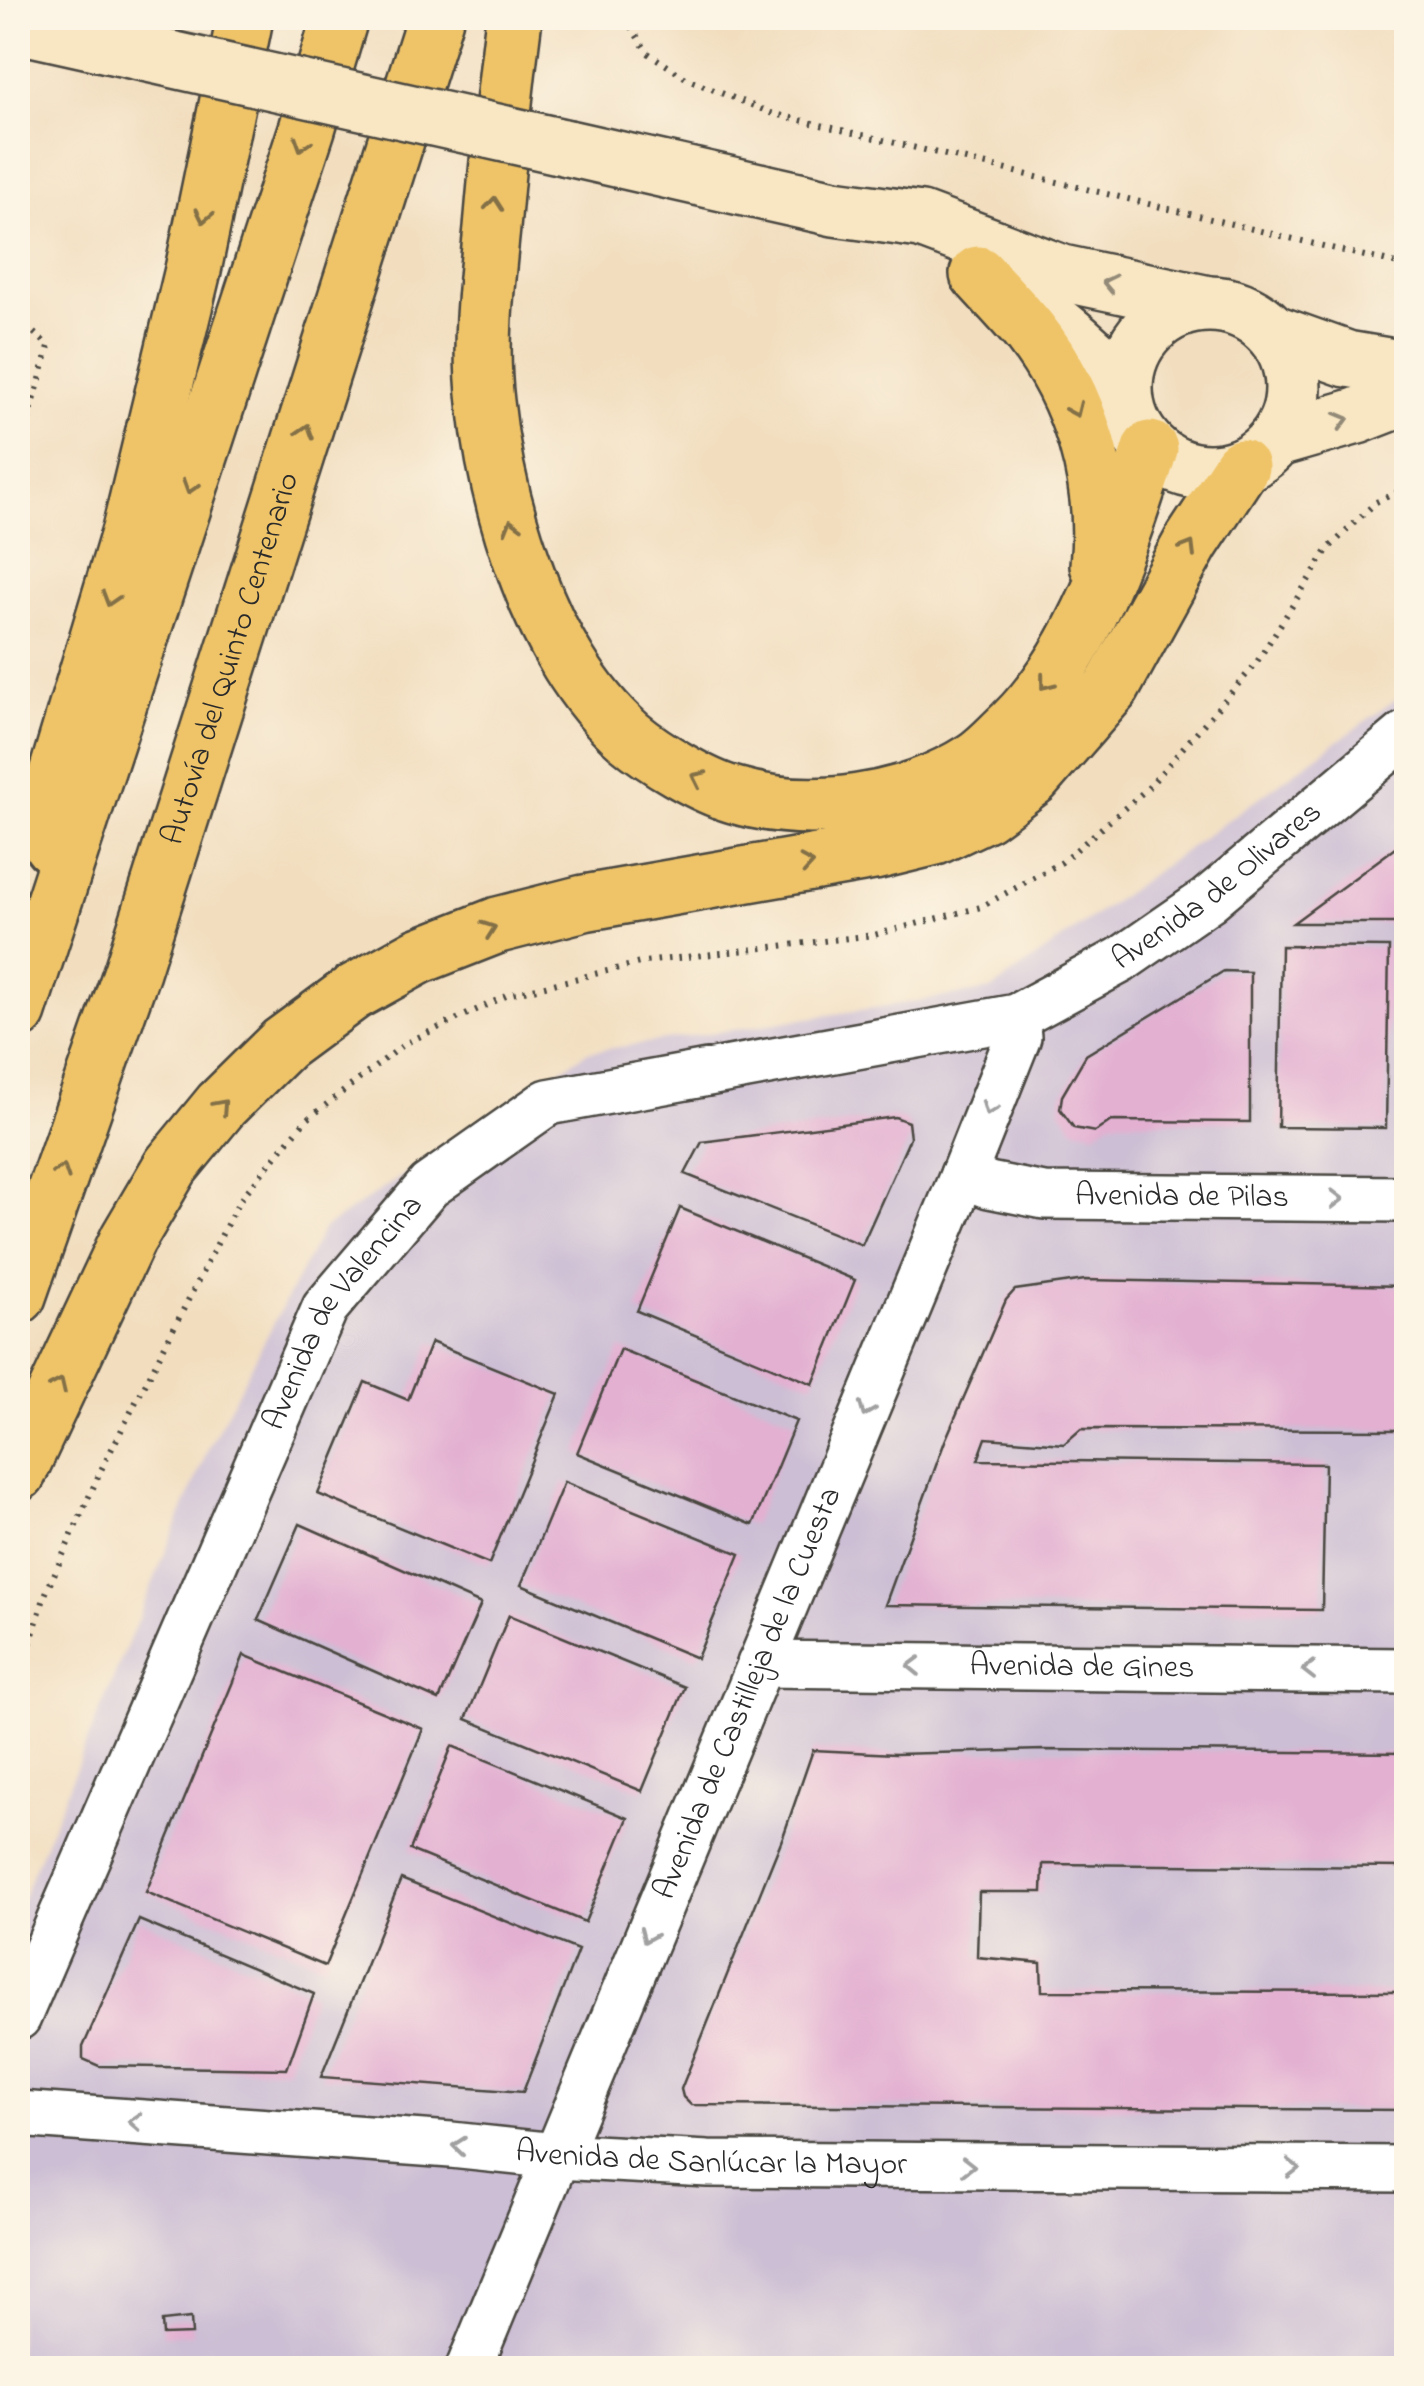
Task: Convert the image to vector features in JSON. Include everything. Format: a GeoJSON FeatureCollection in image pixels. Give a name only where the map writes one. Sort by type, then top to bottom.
{"type":"FeatureCollection","features":[{"type":"Feature","properties":{"kind":"highway"},"geometry":{"type":"LineString","coordinates":[[52,911],[52,790],[130,530],[194,270],[245,18]]}},
{"type":"Feature","properties":{"kind":"highway"},"geometry":{"type":"LineString","coordinates":[[18,1010],[289,185],[340,18]]}},
{"type":"Feature","properties":{"kind":"highway","name":"Autovía del Quinto Centenario"},"geometry":{"type":"LineString","coordinates":[[18,1296],[138,952],[435,18]]}},
{"type":"Feature","properties":{"kind":"highway"},"geometry":{"type":"LineString","coordinates":[[514,18],[483,320],[486,401],[500,484],[527,577],[565,656],[590,694],[630,736],[679,769],[733,795],[794,805],[861,802],[920,787],[976,759],[1017,721],[1060,665],[1124,533],[1150,450]]}},
{"type":"Feature","properties":{"kind":"highway"},"geometry":{"type":"LineString","coordinates":[[978,274],[1032,334],[1066,391],[1088,441],[1102,530],[1094,599]]}},
{"type":"Feature","properties":{"kind":"highway"},"geometry":{"type":"LineString","coordinates":[[18,1474],[128,1239],[172,1166],[221,1105],[282,1044],[352,993],[419,956],[498,925],[584,903],[874,852],[936,837],[986,813],[1033,778],[1112,688],[1191,543],[1258,453]]}},
{"type":"Feature","properties":{"kind":"main road"},"geometry":{"type":"LineString","coordinates":[[18,25],[834,208],[922,220],[1062,274],[1230,306],[1254,316],[1274,333],[1314,350],[1406,369]]}},
{"type":"Feature","properties":{"kind":"main road"},"geometry":{"type":"LineString","coordinates":[[834,208],[978,274],[1028,302],[1070,333],[1124,386]]}},
{"type":"Feature","properties":{"kind":"main road"},"geometry":{"type":"LineString","coordinates":[[1204,303],[1180,309],[1158,321],[1140,339],[1129,361],[1124,386],[1127,409],[1150,450],[1170,464],[1217,473],[1258,453],[1406,397]]}},
{"type":"Feature","properties":{"kind":"main road"},"geometry":{"type":"LineString","coordinates":[[1258,453],[1289,414],[1294,386],[1288,358],[1274,333]]}},
{"type":"Feature","properties":{"kind":"street","name":"Avenida de Olivares"},"geometry":{"type":"LineString","coordinates":[[1016,1017],[1121,960],[1208,900],[1406,734]]}},
{"type":"Feature","properties":{"kind":"street","name":"Avenida de Castilleja de la Cuesta"},"geometry":{"type":"LineString","coordinates":[[469,2368],[963,1175],[1018,1038],[1016,1017]]}},
{"type":"Feature","properties":{"kind":"street","name":"Avenida de Valencina"},"geometry":{"type":"LineString","coordinates":[[18,2016],[325,1308],[429,1186],[548,1102],[1016,1017]]}},
{"type":"Feature","properties":{"kind":"street","name":"Avenida de Pilas"},"geometry":{"type":"LineString","coordinates":[[963,1175],[989,1185],[1044,1196],[1406,1199]]}},
{"type":"Feature","properties":{"kind":"street","name":"Avenida de Gines"},"geometry":{"type":"LineString","coordinates":[[760,1664],[1406,1671]]}},
{"type":"Feature","properties":{"kind":"street","name":"Avenida de Sanlúcar la Mayor"},"geometry":{"type":"LineString","coordinates":[[18,2114],[556,2156],[708,2164],[1406,2169]]}},
{"type":"Feature","properties":{"kind":"path"},"geometry":{"type":"LineString","coordinates":[[625,18],[648,53],[689,80],[770,114],[1406,266]]}},
{"type":"Feature","properties":{"kind":"path"},"geometry":{"type":"LineString","coordinates":[[18,319],[49,346],[18,460]]}},
{"type":"Feature","properties":{"kind":"path"},"geometry":{"type":"LineString","coordinates":[[18,1684],[45,1595],[100,1470],[239,1201],[305,1121],[406,1043],[508,995],[644,962],[874,936],[980,907],[1062,862],[1148,788],[1255,665],[1328,548],[1376,502],[1406,488]]}},
{"type":"Feature","properties":{"kind":"shaded area"},"geometry":{"type":"Polygon","coordinates":[[[1406,692],[1406,2368],[18,2368],[18,1909],[209,1447],[323,1229],[587,1052],[991,990],[1406,692]]]}},
{"type":"Feature","properties":{"kind":"building"},"geometry":{"type":"Polygon","coordinates":[[[1406,840],[1406,923],[1293,923],[1406,840]]]}},
{"type":"Feature","properties":{"kind":"building"},"geometry":{"type":"Polygon","coordinates":[[[1281,946],[1389,947],[1386,1128],[1278,1127],[1281,946]]]}},
{"type":"Feature","properties":{"kind":"building"},"geometry":{"type":"Polygon","coordinates":[[[1224,971],[1250,972],[1250,1122],[1111,1121],[1095,1132],[1074,1128],[1060,1109],[1062,1096],[1086,1055],[1224,971]]]}},
{"type":"Feature","properties":{"kind":"building"},"geometry":{"type":"Polygon","coordinates":[[[895,1117],[908,1122],[910,1138],[862,1245],[685,1174],[702,1142],[895,1117]]]}},
{"type":"Feature","properties":{"kind":"building"},"geometry":{"type":"Polygon","coordinates":[[[680,1208],[855,1280],[813,1384],[637,1311],[680,1208]]]}},
{"type":"Feature","properties":{"kind":"building"},"geometry":{"type":"Polygon","coordinates":[[[1085,1280],[1406,1286],[1406,1430],[1081,1429],[1064,1444],[986,1438],[978,1460],[1325,1464],[1322,1610],[885,1605],[945,1441],[1006,1300],[1015,1290],[1085,1280]]]}},
{"type":"Feature","properties":{"kind":"building"},"geometry":{"type":"Polygon","coordinates":[[[431,1342],[559,1394],[489,1564],[318,1494],[365,1382],[408,1400],[431,1342]]]}},
{"type":"Feature","properties":{"kind":"building"},"geometry":{"type":"Polygon","coordinates":[[[620,1349],[796,1421],[753,1525],[577,1453],[620,1349]]]}},
{"type":"Feature","properties":{"kind":"building"},"geometry":{"type":"Polygon","coordinates":[[[564,1482],[740,1554],[697,1658],[521,1585],[564,1482]]]}},
{"type":"Feature","properties":{"kind":"building"},"geometry":{"type":"Polygon","coordinates":[[[300,1524],[481,1604],[439,1700],[258,1620],[300,1524]]]}},
{"type":"Feature","properties":{"kind":"building"},"geometry":{"type":"Polygon","coordinates":[[[509,1615],[685,1687],[642,1791],[466,1719],[509,1615]]]}},
{"type":"Feature","properties":{"kind":"building"},"geometry":{"type":"Polygon","coordinates":[[[244,1655],[423,1729],[325,1966],[146,1892],[244,1655]]]}},
{"type":"Feature","properties":{"kind":"building"},"geometry":{"type":"Polygon","coordinates":[[[452,1746],[628,1818],[585,1922],[410,1850],[452,1746]]]}},
{"type":"Feature","properties":{"kind":"building"},"geometry":{"type":"Polygon","coordinates":[[[813,1750],[895,1754],[1044,1750],[1406,1753],[1406,1867],[1043,1864],[1042,1892],[979,1892],[977,1957],[1041,1963],[1042,1991],[1406,1992],[1406,2110],[691,2105],[681,2089],[784,1834],[813,1750]]]}},
{"type":"Feature","properties":{"kind":"building"},"geometry":{"type":"Polygon","coordinates":[[[401,1879],[578,1950],[523,2092],[321,2077],[401,1879]]]}},
{"type":"Feature","properties":{"kind":"building"},"geometry":{"type":"Polygon","coordinates":[[[139,1920],[314,1994],[287,2069],[99,2066],[83,2059],[83,2047],[139,1920]]]}},
{"type":"Feature","properties":{"kind":"building"},"geometry":{"type":"Polygon","coordinates":[[[191,2318],[192,2334],[163,2335],[162,2321],[191,2318]]]}}]}
